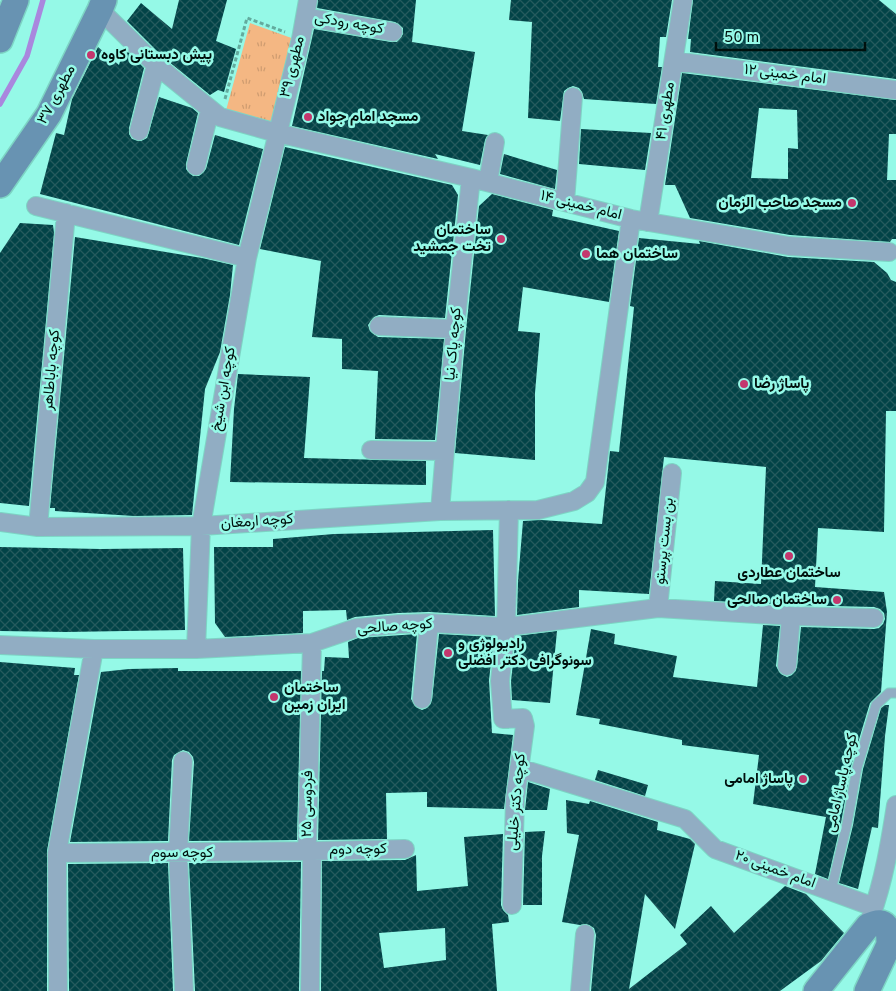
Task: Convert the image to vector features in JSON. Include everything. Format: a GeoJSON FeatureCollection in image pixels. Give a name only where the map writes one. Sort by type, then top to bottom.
{"type":"FeatureCollection","features":[{"type":"Feature","properties":{"kind":"street"},"geometry":{"type":"LineString","coordinates":[[0,40],[16,0]]}},
{"type":"Feature","properties":{"kind":"street","name":"مطهری ۴۱"},"geometry":{"type":"LineString","coordinates":[[512,510],[538,510],[574,501],[587,493],[595,482],[639,221],[674,61],[683,0]]}},
{"type":"Feature","properties":{"kind":"street"},"geometry":{"type":"LineString","coordinates":[[102,5],[156,65],[215,113],[196,166]]}},
{"type":"Feature","properties":{"kind":"street","name":"مطهری ۳۷"},"geometry":{"type":"LineString","coordinates":[[0,185],[50,114],[102,5]]}},
{"type":"Feature","properties":{"kind":"street","name":"کوچه رودکی"},"geometry":{"type":"LineString","coordinates":[[306,8],[393,32]]}},
{"type":"Feature","properties":{"kind":"street","name":"مطهری ۳۹"},"geometry":{"type":"LineString","coordinates":[[277,133],[301,39],[306,8]]}},
{"type":"Feature","properties":{"kind":"street","name":"امام خمینی ۱۲"},"geometry":{"type":"LineString","coordinates":[[674,61],[896,90]]}},
{"type":"Feature","properties":{"kind":"street"},"geometry":{"type":"LineString","coordinates":[[138,131],[156,65]]}},
{"type":"Feature","properties":{"kind":"street"},"geometry":{"type":"LineString","coordinates":[[565,202],[573,97]]}},
{"type":"Feature","properties":{"kind":"street","name":"امام خمینی ۱۴"},"geometry":{"type":"LineString","coordinates":[[215,113],[277,133],[479,180],[639,221],[789,246],[889,252]]}},
{"type":"Feature","properties":{"kind":"street","name":"کوچه ابن شیخ"},"geometry":{"type":"LineString","coordinates":[[196,649],[201,526],[247,258],[277,133]]}},
{"type":"Feature","properties":{"kind":"street","name":"کوچه پاک نیا"},"geometry":{"type":"LineString","coordinates":[[440,511],[455,329],[479,180],[495,142]]}},
{"type":"Feature","properties":{"kind":"street"},"geometry":{"type":"LineString","coordinates":[[36,206],[247,258]]}},
{"type":"Feature","properties":{"kind":"street","name":"کوچه باباطاهر"},"geometry":{"type":"LineString","coordinates":[[38,527],[66,213]]}},
{"type":"Feature","properties":{"kind":"street"},"geometry":{"type":"LineString","coordinates":[[379,326],[455,329]]}},
{"type":"Feature","properties":{"kind":"street"},"geometry":{"type":"LineString","coordinates":[[371,450],[445,451]]}},
{"type":"Feature","properties":{"kind":"street","name":"بن بست پرستو"},"geometry":{"type":"LineString","coordinates":[[658,608],[672,473]]}},
{"type":"Feature","properties":{"kind":"street"},"geometry":{"type":"LineString","coordinates":[[506,628],[512,510]]}},
{"type":"Feature","properties":{"kind":"street","name":"کوچه ارمغان"},"geometry":{"type":"LineString","coordinates":[[0,522],[38,527],[201,526],[440,511],[512,510]]}},
{"type":"Feature","properties":{"kind":"street","name":"کوچه صالحی"},"geometry":{"type":"LineString","coordinates":[[0,646],[94,650],[196,649],[312,642],[356,628],[429,622],[506,628],[658,608],[791,616],[874,618]]}},
{"type":"Feature","properties":{"kind":"street"},"geometry":{"type":"LineString","coordinates":[[787,666],[791,616]]}},
{"type":"Feature","properties":{"kind":"street"},"geometry":{"type":"LineString","coordinates":[[422,699],[429,622]]}},
{"type":"Feature","properties":{"kind":"street","name":"کوچه دکتر خلیلی"},"geometry":{"type":"LineString","coordinates":[[506,628],[500,681],[503,719],[522,718],[525,726],[515,800],[512,905]]}},
{"type":"Feature","properties":{"kind":"street","name":"فردوسی ۲۵"},"geometry":{"type":"LineString","coordinates":[[310,991],[309,851],[312,642]]}},
{"type":"Feature","properties":{"kind":"street"},"geometry":{"type":"LineString","coordinates":[[58,991],[57,853],[94,650]]}},
{"type":"Feature","properties":{"kind":"street"},"geometry":{"type":"LineString","coordinates":[[183,761],[178,853],[184,991]]}},
{"type":"Feature","properties":{"kind":"street","name":"امام خمینی ۲۰"},"geometry":{"type":"LineString","coordinates":[[520,768],[685,819],[715,849],[831,891],[871,916]]}},
{"type":"Feature","properties":{"kind":"street"},"geometry":{"type":"LineString","coordinates":[[816,991],[871,916],[884,876],[896,805]]}},
{"type":"Feature","properties":{"kind":"street","name":"کوچه دوم"},"geometry":{"type":"LineString","coordinates":[[309,851],[405,849]]}},
{"type":"Feature","properties":{"kind":"street","name":"کوچه سوم"},"geometry":{"type":"LineString","coordinates":[[57,853],[309,851]]}},
{"type":"Feature","properties":{"kind":"street"},"geometry":{"type":"LineString","coordinates":[[867,991],[893,938],[889,935],[887,927],[882,922],[876,922],[871,916]]}},
{"type":"Feature","properties":{"kind":"street"},"geometry":{"type":"LineString","coordinates":[[580,991],[585,934]]}},
{"type":"Feature","properties":{"kind":"lane","name":"کوچه پاساژ امامی"},"geometry":{"type":"LineString","coordinates":[[831,891],[847,824],[857,768],[876,705],[889,693],[896,693]]}},
{"type":"Feature","properties":{"kind":"path"},"geometry":{"type":"LineString","coordinates":[[215,113],[247,18],[301,39]]}},
{"type":"Feature","properties":{"kind":"green space"},"geometry":{"type":"Polygon","coordinates":[[[250,23],[297,40],[275,129],[225,114],[250,23]]]}},
{"type":"Feature","properties":{"kind":"building"},"geometry":{"type":"Polygon","coordinates":[[[179,0],[227,0],[216,41],[236,49],[224,92],[218,90],[210,95],[163,57],[127,21],[141,3],[172,29],[179,0]]]}},
{"type":"Feature","properties":{"kind":"building"},"geometry":{"type":"Polygon","coordinates":[[[318,0],[416,0],[412,42],[475,52],[462,131],[488,135],[485,140],[480,165],[435,154],[438,159],[292,126],[314,29],[391,42],[397,42],[403,34],[403,28],[395,22],[317,8],[318,0]]]}},
{"type":"Feature","properties":{"kind":"building"},"geometry":{"type":"Polygon","coordinates":[[[511,0],[672,0],[666,37],[660,37],[658,67],[662,67],[656,104],[584,99],[579,88],[573,86],[564,91],[560,121],[528,118],[532,22],[509,20],[511,0]]]}},
{"type":"Feature","properties":{"kind":"building"},"geometry":{"type":"Polygon","coordinates":[[[693,0],[879,0],[896,14],[896,79],[690,52],[691,39],[688,39],[693,0]]]}},
{"type":"Feature","properties":{"kind":"building"},"geometry":{"type":"Polygon","coordinates":[[[98,47],[119,65],[124,48],[144,68],[129,128],[129,134],[132,139],[141,141],[147,138],[159,97],[192,108],[198,113],[186,164],[186,169],[193,176],[199,176],[206,169],[215,135],[263,149],[239,245],[40,194],[56,133],[64,135],[72,99],[98,47]]]}},
{"type":"Feature","properties":{"kind":"building"},"geometry":{"type":"Polygon","coordinates":[[[682,73],[896,100],[896,134],[889,134],[887,180],[896,180],[896,239],[892,239],[890,242],[790,235],[690,218],[675,185],[665,185],[682,73]],[[759,108],[751,178],[788,179],[788,148],[798,149],[797,110],[759,108]]]}},
{"type":"Feature","properties":{"kind":"building"},"geometry":{"type":"Polygon","coordinates":[[[581,129],[651,133],[645,170],[579,164],[581,129]]]}},
{"type":"Feature","properties":{"kind":"building"},"geometry":{"type":"Polygon","coordinates":[[[285,147],[452,185],[458,195],[445,318],[379,315],[374,317],[368,325],[370,331],[378,337],[444,339],[435,440],[375,439],[378,371],[342,369],[342,339],[312,337],[321,261],[260,249],[285,147]]]}},
{"type":"Feature","properties":{"kind":"building"},"geometry":{"type":"Polygon","coordinates":[[[504,154],[557,170],[555,189],[500,174],[504,154]]]}},
{"type":"Feature","properties":{"kind":"building"},"geometry":{"type":"Polygon","coordinates":[[[492,194],[553,210],[552,216],[619,231],[609,302],[523,287],[518,331],[540,333],[535,393],[535,460],[455,453],[479,206],[492,194]]]}},
{"type":"Feature","properties":{"kind":"building"},"geometry":{"type":"Polygon","coordinates":[[[20,223],[53,225],[54,233],[29,506],[0,503],[0,253],[20,223]]]}},
{"type":"Feature","properties":{"kind":"building"},"geometry":{"type":"Polygon","coordinates":[[[75,237],[233,265],[220,352],[205,389],[192,515],[134,516],[55,511],[55,508],[50,508],[75,237]]]}},
{"type":"Feature","properties":{"kind":"building"},"geometry":{"type":"Polygon","coordinates":[[[639,238],[700,244],[699,241],[788,257],[874,262],[887,273],[891,280],[896,282],[896,411],[886,411],[884,532],[818,528],[815,587],[884,592],[887,612],[881,692],[870,703],[851,766],[841,823],[828,879],[815,874],[826,817],[753,804],[759,755],[682,745],[682,740],[599,724],[600,719],[576,715],[591,629],[615,634],[614,644],[677,656],[673,677],[757,687],[763,625],[780,626],[776,666],[781,674],[787,677],[792,675],[797,667],[801,627],[874,629],[879,628],[883,624],[885,619],[884,613],[874,607],[714,601],[715,581],[761,584],[766,467],[664,457],[649,594],[579,590],[579,607],[517,615],[523,521],[541,520],[602,524],[610,451],[619,452],[634,307],[630,306],[639,238]]]}},
{"type":"Feature","properties":{"kind":"building"},"geometry":{"type":"Polygon","coordinates":[[[238,374],[310,377],[304,458],[426,461],[426,485],[230,482],[238,374]]]}},
{"type":"Feature","properties":{"kind":"building"},"geometry":{"type":"Polygon","coordinates":[[[493,530],[495,616],[429,612],[355,617],[347,620],[346,610],[303,611],[303,633],[225,637],[215,623],[214,547],[273,547],[273,539],[334,534],[493,530]]]}},
{"type":"Feature","properties":{"kind":"building"},"geometry":{"type":"Polygon","coordinates":[[[0,547],[183,548],[185,630],[0,631],[0,547]]]}},
{"type":"Feature","properties":{"kind":"building"},"geometry":{"type":"Polygon","coordinates":[[[557,631],[550,703],[512,700],[511,681],[516,636],[557,631]]]}},
{"type":"Feature","properties":{"kind":"building"},"geometry":{"type":"Polygon","coordinates":[[[417,634],[411,699],[416,707],[422,710],[427,708],[432,700],[439,634],[494,637],[489,680],[492,733],[513,735],[504,809],[427,807],[427,792],[386,793],[387,839],[318,840],[322,671],[324,671],[325,657],[349,658],[348,642],[358,638],[417,634]]]}},
{"type":"Feature","properties":{"kind":"building"},"geometry":{"type":"Polygon","coordinates":[[[0,662],[75,668],[74,675],[79,675],[47,851],[47,991],[0,991],[0,662]]]}},
{"type":"Feature","properties":{"kind":"building"},"geometry":{"type":"Polygon","coordinates":[[[178,668],[178,671],[301,671],[297,840],[189,841],[194,762],[189,752],[183,750],[174,755],[172,760],[168,841],[70,842],[101,672],[129,669],[178,668]]]}},
{"type":"Feature","properties":{"kind":"building"},"geometry":{"type":"Polygon","coordinates":[[[889,705],[878,828],[872,827],[858,889],[839,883],[853,825],[863,769],[881,708],[889,705]]]}},
{"type":"Feature","properties":{"kind":"building"},"geometry":{"type":"Polygon","coordinates":[[[598,770],[648,785],[645,796],[595,780],[598,770]]]}},
{"type":"Feature","properties":{"kind":"building"},"geometry":{"type":"Polygon","coordinates":[[[528,782],[550,789],[547,810],[525,810],[528,782]]]}},
{"type":"Feature","properties":{"kind":"building"},"geometry":{"type":"Polygon","coordinates":[[[566,800],[589,804],[590,801],[658,822],[657,830],[690,839],[695,844],[675,929],[645,894],[629,989],[687,944],[680,935],[711,906],[734,933],[785,886],[806,894],[844,933],[821,961],[780,991],[591,991],[596,935],[594,928],[586,924],[562,922],[579,835],[567,833],[566,800]]]}},
{"type":"Feature","properties":{"kind":"building"},"geometry":{"type":"Polygon","coordinates":[[[545,831],[542,856],[542,905],[523,905],[525,832],[545,831]]]}},
{"type":"Feature","properties":{"kind":"building"},"geometry":{"type":"Polygon","coordinates":[[[503,834],[501,905],[508,915],[509,922],[492,924],[497,991],[321,991],[322,861],[405,860],[416,855],[417,891],[468,886],[464,837],[503,834]],[[445,928],[379,933],[384,968],[446,960],[445,928]]]}},
{"type":"Feature","properties":{"kind":"building"},"geometry":{"type":"Polygon","coordinates":[[[301,862],[299,991],[195,991],[189,863],[301,862]]]}},
{"type":"Feature","properties":{"kind":"building"},"geometry":{"type":"Polygon","coordinates":[[[168,863],[173,991],[69,991],[68,864],[168,863]]]}},
{"type":"Feature","properties":{"kind":"waterway"},"geometry":{"type":"LineString","coordinates":[[0,104],[27,56],[43,0]]}},
{"type":"Feature","properties":{"kind":"place","name":"پیش دبستانی کاوه"},"geometry":{"type":"Point","coordinates":[91,55]}},
{"type":"Feature","properties":{"kind":"place","name":"مسجد امام جواد"},"geometry":{"type":"Point","coordinates":[308,117]}},
{"type":"Feature","properties":{"kind":"place","name":"مسجد صاحب الزمان"},"geometry":{"type":"Point","coordinates":[852,203]}},
{"type":"Feature","properties":{"kind":"place","name":"ساختمان تخت جمشید"},"geometry":{"type":"Point","coordinates":[501,239]}},
{"type":"Feature","properties":{"kind":"place","name":"ساختمان هما"},"geometry":{"type":"Point","coordinates":[586,254]}},
{"type":"Feature","properties":{"kind":"place","name":"پاساژ رضا"},"geometry":{"type":"Point","coordinates":[744,384]}},
{"type":"Feature","properties":{"kind":"place","name":"ساختمان عطاردی"},"geometry":{"type":"Point","coordinates":[789,556]}},
{"type":"Feature","properties":{"kind":"place","name":"ساختمان صالحی"},"geometry":{"type":"Point","coordinates":[837,600]}},
{"type":"Feature","properties":{"kind":"place","name":"رادیولوژی و سونوگرافی دکتر افضلی"},"geometry":{"type":"Point","coordinates":[448,653]}},
{"type":"Feature","properties":{"kind":"place","name":"ساختمان ایران زمین"},"geometry":{"type":"Point","coordinates":[274,697]}},
{"type":"Feature","properties":{"kind":"place","name":"پاساژ امامی"},"geometry":{"type":"Point","coordinates":[803,779]}}]}
